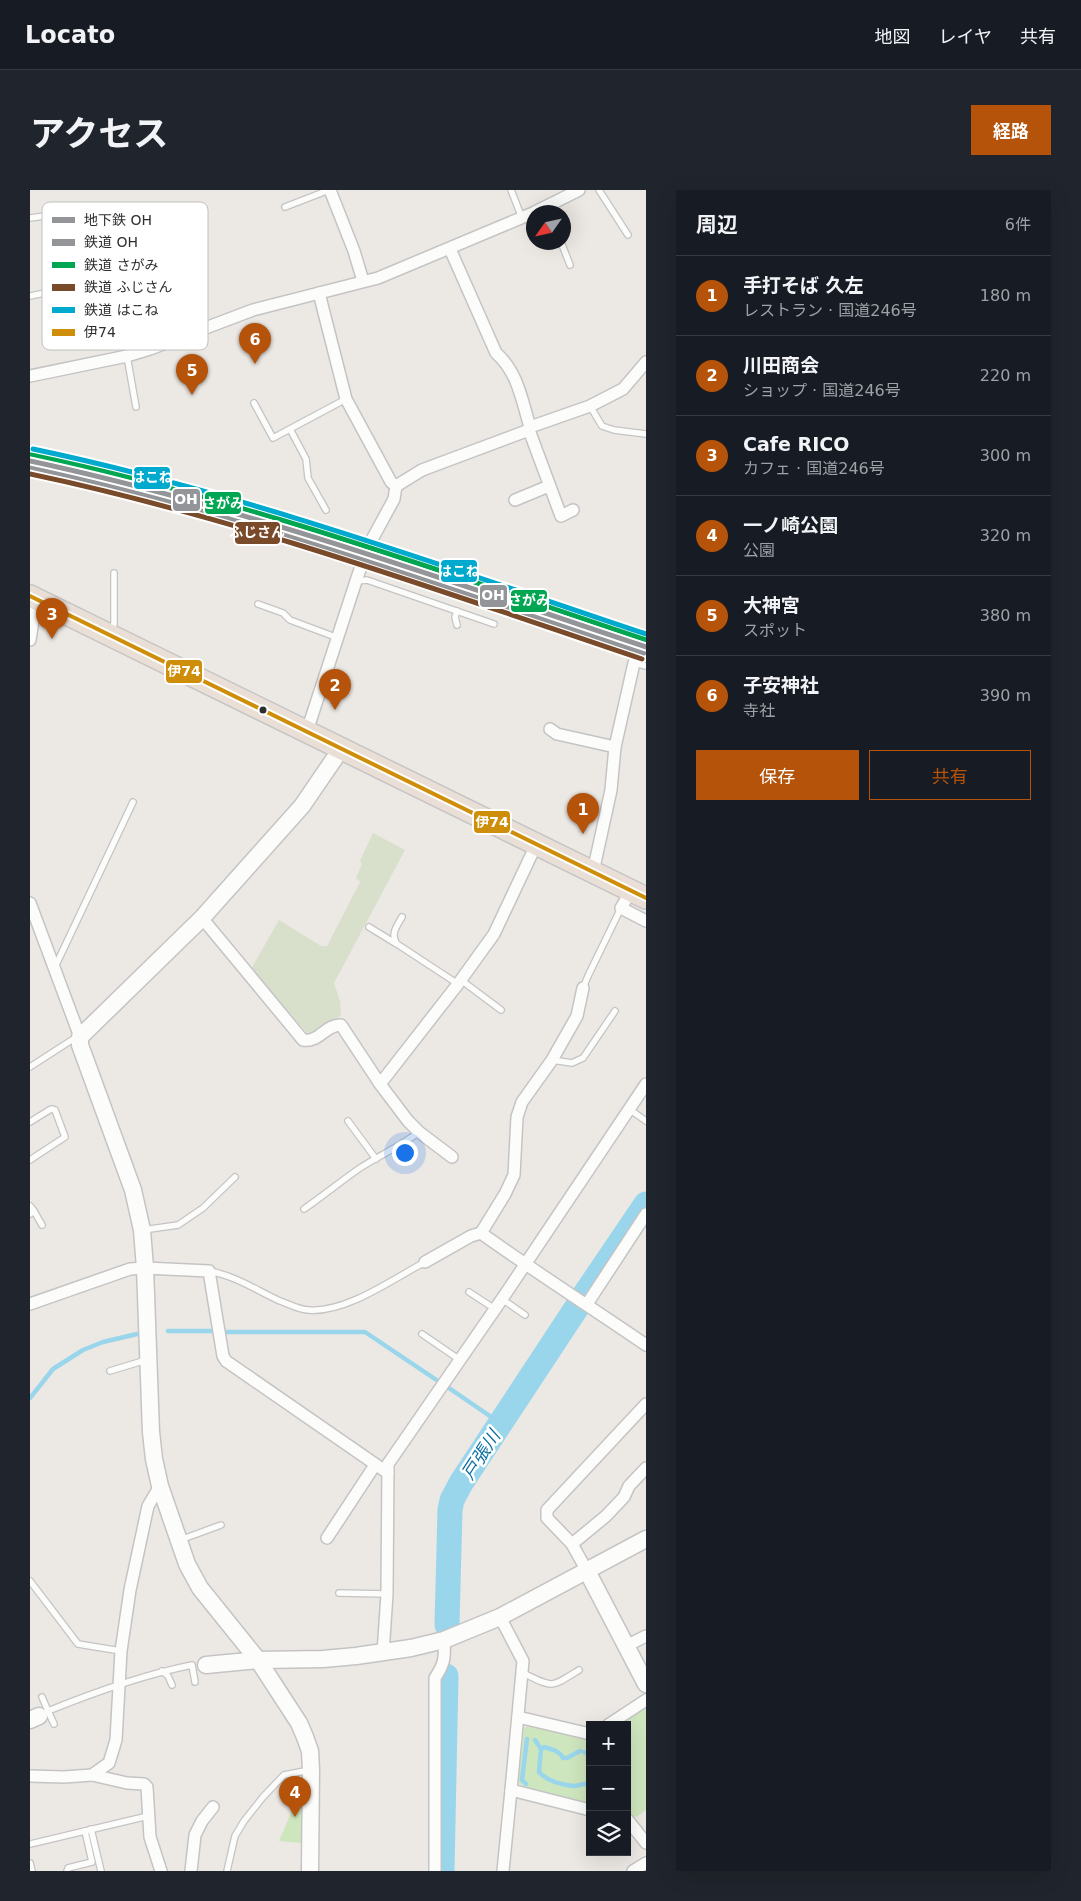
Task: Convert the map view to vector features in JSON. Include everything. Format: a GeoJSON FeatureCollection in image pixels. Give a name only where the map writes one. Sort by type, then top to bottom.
{"type":"FeatureCollection","features":[{"type":"Feature","properties":{"kind":"highway"},"geometry":{"type":"LineString","coordinates":[[30,594],[593,872],[633,899]]}},
{"type":"Feature","properties":{"kind":"street"},"geometry":{"type":"LineString","coordinates":[[329,190],[364,281]]}},
{"type":"Feature","properties":{"kind":"street"},"geometry":{"type":"LineString","coordinates":[[555,205],[579,190]]}},
{"type":"Feature","properties":{"kind":"street"},"geometry":{"type":"LineString","coordinates":[[208,328],[253,310],[378,278],[526,216]]}},
{"type":"Feature","properties":{"kind":"street"},"geometry":{"type":"LineString","coordinates":[[450,249],[496,353],[504,360],[516,379],[549,486],[556,518],[573,510]]}},
{"type":"Feature","properties":{"kind":"street"},"geometry":{"type":"LineString","coordinates":[[319,293],[346,399],[391,482],[396,486]]}},
{"type":"Feature","properties":{"kind":"street"},"geometry":{"type":"LineString","coordinates":[[30,376],[127,356],[145,350]]}},
{"type":"Feature","properties":{"kind":"street"},"geometry":{"type":"LineString","coordinates":[[308,731],[356,580],[369,545],[394,499],[396,486],[422,470],[590,406],[624,388],[646,362]]}},
{"type":"Feature","properties":{"kind":"street"},"geometry":{"type":"LineString","coordinates":[[521,494],[549,486]]}},
{"type":"Feature","properties":{"kind":"street"},"geometry":{"type":"LineString","coordinates":[[30,594],[34,614],[30,640]]}},
{"type":"Feature","properties":{"kind":"street"},"geometry":{"type":"LineString","coordinates":[[593,872],[611,790],[615,747],[634,663]]}},
{"type":"Feature","properties":{"kind":"street"},"geometry":{"type":"LineString","coordinates":[[550,729],[557,734],[615,747]]}},
{"type":"Feature","properties":{"kind":"street"},"geometry":{"type":"LineString","coordinates":[[80,1036],[161,960],[202,918],[302,806],[341,749]]}},
{"type":"Feature","properties":{"kind":"street"},"geometry":{"type":"LineString","coordinates":[[380,1084],[494,934],[536,845]]}},
{"type":"Feature","properties":{"kind":"street"},"geometry":{"type":"LineString","coordinates":[[633,899],[646,920]]}},
{"type":"Feature","properties":{"kind":"street"},"geometry":{"type":"LineString","coordinates":[[30,903],[80,1036],[80,1044],[133,1190],[142,1230],[151,1432],[160,1486],[187,1564],[200,1588],[258,1660],[299,1723],[310,1751],[310,1871]]}},
{"type":"Feature","properties":{"kind":"street"},"geometry":{"type":"LineString","coordinates":[[202,918],[303,1040],[314,1040],[334,1025],[341,1025],[380,1084],[408,1121],[419,1132],[452,1157]]}},
{"type":"Feature","properties":{"kind":"street"},"geometry":{"type":"LineString","coordinates":[[425,1262],[471,1236],[481,1233],[502,1191],[514,1175],[517,1117],[522,1102],[552,1060],[577,1016],[584,988]]}},
{"type":"Feature","properties":{"kind":"street"},"geometry":{"type":"LineString","coordinates":[[383,1653],[388,1464],[502,1299],[646,1084]]}},
{"type":"Feature","properties":{"kind":"street"},"geometry":{"type":"LineString","coordinates":[[583,1301],[646,1214]]}},
{"type":"Feature","properties":{"kind":"street"},"geometry":{"type":"LineString","coordinates":[[481,1233],[646,1345]]}},
{"type":"Feature","properties":{"kind":"street"},"geometry":{"type":"LineString","coordinates":[[30,1304],[130,1269],[209,1271],[222,1356],[226,1361],[388,1473]]}},
{"type":"Feature","properties":{"kind":"street"},"geometry":{"type":"LineString","coordinates":[[646,1404],[547,1510],[547,1518],[572,1544],[646,1684]]}},
{"type":"Feature","properties":{"kind":"street"},"geometry":{"type":"LineString","coordinates":[[327,1538],[376,1465]]}},
{"type":"Feature","properties":{"kind":"street"},"geometry":{"type":"LineString","coordinates":[[572,1544],[606,1516],[624,1497],[630,1486],[646,1468]]}},
{"type":"Feature","properties":{"kind":"street"},"geometry":{"type":"LineString","coordinates":[[92,1775],[109,1763],[116,1740],[120,1651],[130,1590],[148,1506],[160,1486]]}},
{"type":"Feature","properties":{"kind":"street"},"geometry":{"type":"LineString","coordinates":[[206,1665],[258,1660],[323,1659],[383,1653],[444,1640],[500,1617],[646,1539]]}},
{"type":"Feature","properties":{"kind":"street"},"geometry":{"type":"LineString","coordinates":[[500,1617],[523,1661],[503,1871]]}},
{"type":"Feature","properties":{"kind":"street"},"geometry":{"type":"LineString","coordinates":[[626,1646],[646,1636]]}},
{"type":"Feature","properties":{"kind":"street"},"geometry":{"type":"LineString","coordinates":[[435,1871],[435,1678],[442,1668],[445,1658],[444,1640]]}},
{"type":"Feature","properties":{"kind":"street"},"geometry":{"type":"LineString","coordinates":[[614,1721],[646,1700]]}},
{"type":"Feature","properties":{"kind":"street"},"geometry":{"type":"LineString","coordinates":[[518,1717],[586,1733]]}},
{"type":"Feature","properties":{"kind":"street"},"geometry":{"type":"LineString","coordinates":[[30,1776],[64,1777],[92,1775],[127,1783],[144,1784],[147,1787],[150,1837],[161,1871]]}},
{"type":"Feature","properties":{"kind":"street"},"geometry":{"type":"LineString","coordinates":[[510,1790],[586,1809]]}},
{"type":"Feature","properties":{"kind":"street"},"geometry":{"type":"LineString","coordinates":[[191,1871],[195,1835],[213,1807]]}},
{"type":"Feature","properties":{"kind":"street"},"geometry":{"type":"LineString","coordinates":[[631,1824],[646,1843]]}},
{"type":"Feature","properties":{"kind":"street"},"geometry":{"type":"LineString","coordinates":[[634,1871],[646,1863]]}},
{"type":"Feature","properties":{"kind":"lane"},"geometry":{"type":"LineString","coordinates":[[285,206],[329,190]]}},
{"type":"Feature","properties":{"kind":"lane"},"geometry":{"type":"LineString","coordinates":[[510,190],[522,218]]}},
{"type":"Feature","properties":{"kind":"lane"},"geometry":{"type":"LineString","coordinates":[[599,190],[628,235]]}},
{"type":"Feature","properties":{"kind":"lane"},"geometry":{"type":"LineString","coordinates":[[564,250],[570,264]]}},
{"type":"Feature","properties":{"kind":"lane"},"geometry":{"type":"LineString","coordinates":[[127,356],[136,407]]}},
{"type":"Feature","properties":{"kind":"lane"},"geometry":{"type":"LineString","coordinates":[[254,403],[273,438],[346,399]]}},
{"type":"Feature","properties":{"kind":"lane"},"geometry":{"type":"LineString","coordinates":[[590,406],[602,426],[614,430],[646,434]]}},
{"type":"Feature","properties":{"kind":"lane"},"geometry":{"type":"LineString","coordinates":[[290,429],[306,459],[308,478],[326,510]]}},
{"type":"Feature","properties":{"kind":"lane"},"geometry":{"type":"LineString","coordinates":[[109,634],[114,624],[114,573]]}},
{"type":"Feature","properties":{"kind":"lane"},"geometry":{"type":"LineString","coordinates":[[356,580],[367,580],[494,624]]}},
{"type":"Feature","properties":{"kind":"lane"},"geometry":{"type":"LineString","coordinates":[[258,604],[283,613],[290,620],[338,638]]}},
{"type":"Feature","properties":{"kind":"lane"},"geometry":{"type":"LineString","coordinates":[[457,611],[455,617],[457,625]]}},
{"type":"Feature","properties":{"kind":"lane"},"geometry":{"type":"LineString","coordinates":[[634,663],[646,666]]}},
{"type":"Feature","properties":{"kind":"lane"},"geometry":{"type":"LineString","coordinates":[[54,968],[133,802]]}},
{"type":"Feature","properties":{"kind":"lane"},"geometry":{"type":"LineString","coordinates":[[584,988],[588,976],[633,899]]}},
{"type":"Feature","properties":{"kind":"lane"},"geometry":{"type":"LineString","coordinates":[[397,944],[393,939],[393,933],[402,916]]}},
{"type":"Feature","properties":{"kind":"lane"},"geometry":{"type":"LineString","coordinates":[[369,927],[501,1010]]}},
{"type":"Feature","properties":{"kind":"lane"},"geometry":{"type":"LineString","coordinates":[[552,1060],[572,1063],[582,1058],[615,1011]]}},
{"type":"Feature","properties":{"kind":"lane"},"geometry":{"type":"LineString","coordinates":[[30,1067],[80,1036]]}},
{"type":"Feature","properties":{"kind":"lane"},"geometry":{"type":"LineString","coordinates":[[30,1122],[50,1109],[55,1110],[65,1137],[30,1160]]}},
{"type":"Feature","properties":{"kind":"lane"},"geometry":{"type":"LineString","coordinates":[[629,1109],[646,1121]]}},
{"type":"Feature","properties":{"kind":"lane"},"geometry":{"type":"LineString","coordinates":[[348,1120],[376,1159]]}},
{"type":"Feature","properties":{"kind":"lane"},"geometry":{"type":"LineString","coordinates":[[304,1209],[419,1132]]}},
{"type":"Feature","properties":{"kind":"lane"},"geometry":{"type":"LineString","coordinates":[[142,1230],[178,1225],[202,1208],[235,1177]]}},
{"type":"Feature","properties":{"kind":"lane"},"geometry":{"type":"LineString","coordinates":[[31,1210],[42,1225]]}},
{"type":"Feature","properties":{"kind":"lane"},"geometry":{"type":"LineString","coordinates":[[209,1271],[227,1274],[290,1305],[307,1310],[324,1310],[347,1304],[425,1262]]}},
{"type":"Feature","properties":{"kind":"lane"},"geometry":{"type":"LineString","coordinates":[[469,1292],[495,1309]]}},
{"type":"Feature","properties":{"kind":"lane"},"geometry":{"type":"LineString","coordinates":[[502,1299],[525,1315]]}},
{"type":"Feature","properties":{"kind":"lane"},"geometry":{"type":"LineString","coordinates":[[422,1334],[460,1360]]}},
{"type":"Feature","properties":{"kind":"lane"},"geometry":{"type":"LineString","coordinates":[[110,1371],[148,1359]]}},
{"type":"Feature","properties":{"kind":"lane"},"geometry":{"type":"LineString","coordinates":[[179,1541],[221,1525]]}},
{"type":"Feature","properties":{"kind":"lane"},"geometry":{"type":"LineString","coordinates":[[30,1581],[78,1644],[120,1651]]}},
{"type":"Feature","properties":{"kind":"lane"},"geometry":{"type":"LineString","coordinates":[[339,1594],[386,1594]]}},
{"type":"Feature","properties":{"kind":"lane"},"geometry":{"type":"LineString","coordinates":[[39,1716],[118,1684],[162,1671],[192,1665],[195,1682]]}},
{"type":"Feature","properties":{"kind":"lane"},"geometry":{"type":"LineString","coordinates":[[522,1673],[544,1684],[554,1685],[579,1670]]}},
{"type":"Feature","properties":{"kind":"lane"},"geometry":{"type":"LineString","coordinates":[[162,1671],[168,1676],[172,1685]]}},
{"type":"Feature","properties":{"kind":"lane"},"geometry":{"type":"LineString","coordinates":[[39,1716],[42,1697]]}},
{"type":"Feature","properties":{"kind":"lane"},"geometry":{"type":"LineString","coordinates":[[39,1716],[54,1724]]}},
{"type":"Feature","properties":{"kind":"lane"},"geometry":{"type":"LineString","coordinates":[[227,1871],[235,1836],[263,1797],[284,1775],[311,1770]]}},
{"type":"Feature","properties":{"kind":"lane"},"geometry":{"type":"LineString","coordinates":[[30,1844],[148,1816]]}},
{"type":"Feature","properties":{"kind":"lane"},"geometry":{"type":"LineString","coordinates":[[67,1871],[68,1868],[92,1862],[88,1830]]}},
{"type":"Feature","properties":{"kind":"lane"},"geometry":{"type":"LineString","coordinates":[[88,1830],[101,1871]]}},
{"type":"Feature","properties":{"kind":"lane"},"geometry":{"type":"LineString","coordinates":[[30,1863],[32,1871]]}},
{"type":"Feature","properties":{"kind":"green space"},"geometry":{"type":"Polygon","coordinates":[[[373,833],[405,850],[334,983],[340,1001],[341,1015],[320,1035],[310,1036],[251,969],[279,920],[321,946],[327,946],[360,882],[356,878],[362,864],[360,861],[373,833]]]}},
{"type":"Feature","properties":{"kind":"green space"},"geometry":{"type":"Polygon","coordinates":[[[646,1708],[646,1810],[636,1817],[631,1815],[631,1721],[625,1721],[646,1708]]]}},
{"type":"Feature","properties":{"kind":"green space"},"geometry":{"type":"Polygon","coordinates":[[[530,1725],[586,1739],[586,1804],[525,1788],[518,1782],[524,1728],[530,1725]]]}},
{"type":"Feature","properties":{"kind":"green space"},"geometry":{"type":"Polygon","coordinates":[[[300,1792],[302,1792],[301,1843],[279,1841],[300,1792]]]}},
{"type":"Feature","properties":{"kind":"waterway","name":"戸張川"},"geometry":{"type":"LineString","coordinates":[[583,1297],[646,1204]]}},
{"type":"Feature","properties":{"kind":"waterway","name":"戸張川"},"geometry":{"type":"LineString","coordinates":[[447,1625],[450,1510],[452,1500],[461,1483],[579,1304]]}},
{"type":"Feature","properties":{"kind":"waterway"},"geometry":{"type":"LineString","coordinates":[[168,1331],[214,1331]]}},
{"type":"Feature","properties":{"kind":"waterway"},"geometry":{"type":"LineString","coordinates":[[224,1332],[365,1332],[438,1381]]}},
{"type":"Feature","properties":{"kind":"waterway"},"geometry":{"type":"LineString","coordinates":[[30,1398],[53,1369],[83,1350],[103,1342],[137,1334]]}},
{"type":"Feature","properties":{"kind":"waterway"},"geometry":{"type":"LineString","coordinates":[[446,1386],[500,1423]]}},
{"type":"Feature","properties":{"kind":"waterway","name":"戸張川"},"geometry":{"type":"LineString","coordinates":[[442,1871],[446,1676]]}},
{"type":"Feature","properties":{"kind":"waterway"},"geometry":{"type":"LineString","coordinates":[[526,1784],[522,1780],[527,1739]]}},
{"type":"Feature","properties":{"kind":"waterway"},"geometry":{"type":"LineString","coordinates":[[535,1740],[541,1749],[539,1772],[542,1775],[564,1785],[586,1784]]}},
{"type":"Feature","properties":{"kind":"waterway"},"geometry":{"type":"LineString","coordinates":[[541,1749],[544,1747],[552,1750],[563,1758],[567,1758],[580,1751]]}},
{"type":"Feature","properties":{"kind":"metro line","name":"OH"},"geometry":{"type":"LineString","coordinates":[[30,461],[186,499],[340,545],[646,647]]}},
{"type":"Feature","properties":{"kind":"rail line","name":"はこね"},"geometry":{"type":"LineString","coordinates":[[33,449],[188,487],[342,532],[646,634]]}},
{"type":"Feature","properties":{"kind":"rail line","name":"さがみ"},"geometry":{"type":"LineString","coordinates":[[31,455],[187,493],[341,538],[646,640]]}},
{"type":"Feature","properties":{"kind":"rail line","name":"OH"},"geometry":{"type":"LineString","coordinates":[[30,467],[186,505],[340,551],[644,653]]}},
{"type":"Feature","properties":{"kind":"rail line","name":"ふじさん"},"geometry":{"type":"LineString","coordinates":[[30,474],[108,492],[262,534],[415,582],[642,659]]}},
{"type":"Feature","properties":{"kind":"transit line","name":"伊74"},"geometry":{"type":"LineString","coordinates":[[30,596],[646,898]]}},
{"type":"Feature","properties":{"kind":"place","name":"子安神社"},"geometry":{"type":"Point","coordinates":[255,364]}},
{"type":"Feature","properties":{"kind":"place","name":"大神宮"},"geometry":{"type":"Point","coordinates":[192,395]}},
{"type":"Feature","properties":{"kind":"place","name":"Cafe RICO"},"geometry":{"type":"Point","coordinates":[52,639]}},
{"type":"Feature","properties":{"kind":"place","name":"川田商会"},"geometry":{"type":"Point","coordinates":[335,710]}},
{"type":"Feature","properties":{"kind":"place","name":"手打そば 久左"},"geometry":{"type":"Point","coordinates":[583,834]}},
{"type":"Feature","properties":{"kind":"place","name":"一ノ崎公園"},"geometry":{"type":"Point","coordinates":[295,1817]}}]}
